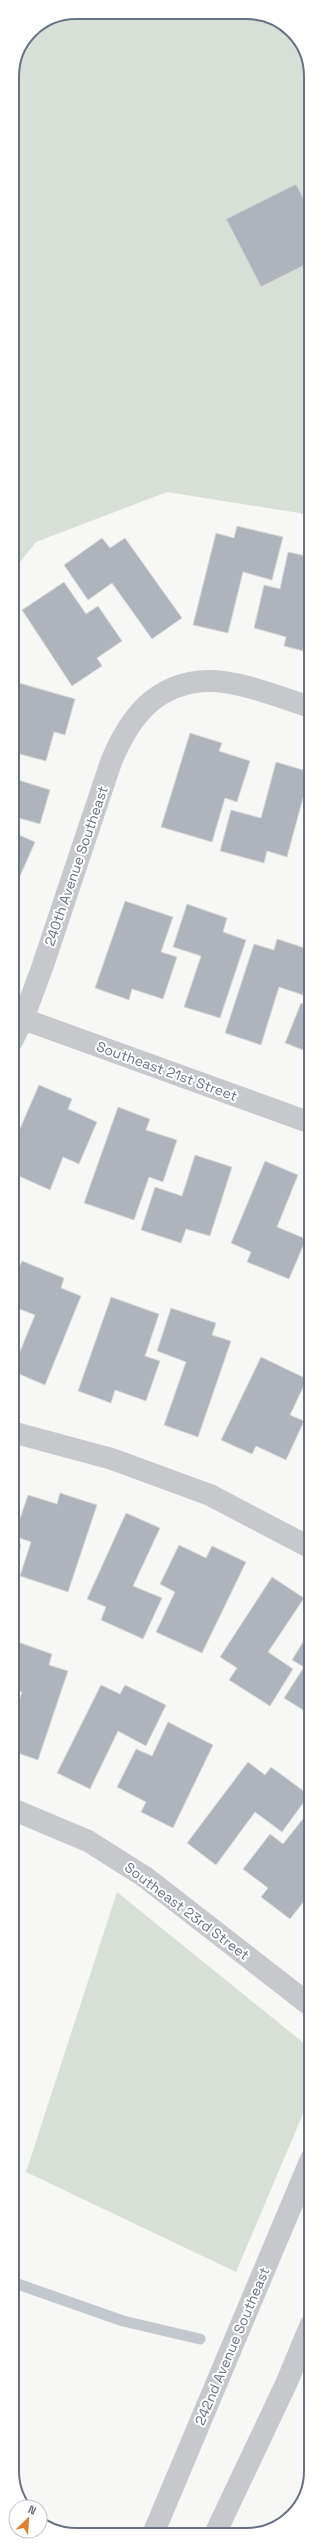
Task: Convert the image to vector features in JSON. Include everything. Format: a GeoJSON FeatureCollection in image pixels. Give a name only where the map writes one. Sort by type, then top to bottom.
{"type":"FeatureCollection","features":[{"type":"Feature","properties":{"kind":"street","name":"240th Avenue Southeast"},"geometry":{"type":"LineString","coordinates":[[19,1027],[121,738],[134,716],[154,699],[181,685],[208,681],[236,685],[304,705]]}},
{"type":"Feature","properties":{"kind":"street","name":"Southeast 21st Street"},"geometry":{"type":"LineString","coordinates":[[23,1019],[304,1120]]}},
{"type":"Feature","properties":{"kind":"street"},"geometry":{"type":"LineString","coordinates":[[19,1434],[112,1459],[210,1495],[304,1544]]}},
{"type":"Feature","properties":{"kind":"street","name":"Southeast 23rd Street"},"geometry":{"type":"LineString","coordinates":[[19,1812],[88,1841],[145,1876],[304,2001]]}},
{"type":"Feature","properties":{"kind":"street","name":"242nd Avenue Southeast"},"geometry":{"type":"LineString","coordinates":[[156,2528],[304,2176]]}},
{"type":"Feature","properties":{"kind":"street"},"geometry":{"type":"LineString","coordinates":[[218,2528],[286,2384],[304,2341]]}},
{"type":"Feature","properties":{"kind":"shaded area"},"geometry":{"type":"Polygon","coordinates":[[[254,19],[272,25],[285,33],[292,41],[301,58],[304,72],[304,515],[167,492],[36,542],[19,563],[19,76],[23,54],[29,44],[44,29],[54,23],[65,20],[254,19]]]}},
{"type":"Feature","properties":{"kind":"shaded area"},"geometry":{"type":"Polygon","coordinates":[[[117,1892],[304,2043],[304,2112],[236,2272],[26,2172],[117,1892]]]}},
{"type":"Feature","properties":{"kind":"building"},"geometry":{"type":"Polygon","coordinates":[[[296,184],[304,199],[304,266],[261,287],[226,219],[296,184]]]}},
{"type":"Feature","properties":{"kind":"building"},"geometry":{"type":"Polygon","coordinates":[[[237,526],[283,537],[272,580],[243,572],[228,633],[193,625],[216,533],[234,538],[237,526]]]}},
{"type":"Feature","properties":{"kind":"building"},"geometry":{"type":"Polygon","coordinates":[[[102,538],[110,548],[125,538],[182,618],[152,639],[112,583],[88,600],[64,565],[102,538]]]}},
{"type":"Feature","properties":{"kind":"building"},"geometry":{"type":"Polygon","coordinates":[[[288,552],[304,555],[304,651],[284,646],[286,637],[254,628],[264,585],[280,589],[288,552]]]}},
{"type":"Feature","properties":{"kind":"building"},"geometry":{"type":"Polygon","coordinates":[[[64,582],[86,614],[98,606],[122,641],[97,658],[102,666],[72,686],[22,610],[64,582]]]}},
{"type":"Feature","properties":{"kind":"building"},"geometry":{"type":"Polygon","coordinates":[[[19,683],[75,699],[65,735],[54,732],[46,761],[19,754],[19,683]]]}},
{"type":"Feature","properties":{"kind":"building"},"geometry":{"type":"Polygon","coordinates":[[[190,733],[222,743],[219,751],[250,761],[237,802],[225,798],[212,842],[161,827],[190,733]]]}},
{"type":"Feature","properties":{"kind":"building"},"geometry":{"type":"Polygon","coordinates":[[[276,762],[304,770],[304,794],[287,857],[267,851],[264,863],[220,851],[231,810],[261,818],[276,762]]]}},
{"type":"Feature","properties":{"kind":"building"},"geometry":{"type":"Polygon","coordinates":[[[19,780],[50,790],[40,824],[19,818],[19,780]]]}},
{"type":"Feature","properties":{"kind":"building"},"geometry":{"type":"Polygon","coordinates":[[[19,835],[35,842],[19,876],[19,835]]]}},
{"type":"Feature","properties":{"kind":"building"},"geometry":{"type":"Polygon","coordinates":[[[125,901],[173,917],[161,952],[177,957],[163,999],[132,989],[129,1000],[95,988],[125,901]]]}},
{"type":"Feature","properties":{"kind":"building"},"geometry":{"type":"Polygon","coordinates":[[[187,904],[227,918],[223,932],[246,940],[220,1018],[184,1007],[201,956],[173,947],[187,904]]]}},
{"type":"Feature","properties":{"kind":"building"},"geometry":{"type":"Polygon","coordinates":[[[277,939],[304,948],[304,995],[279,987],[261,1045],[225,1033],[254,944],[274,950],[277,939]]]}},
{"type":"Feature","properties":{"kind":"building"},"geometry":{"type":"Polygon","coordinates":[[[301,1003],[304,1004],[304,1050],[285,1043],[301,1003]]]}},
{"type":"Feature","properties":{"kind":"building"},"geometry":{"type":"Polygon","coordinates":[[[39,1085],[72,1099],[68,1109],[97,1122],[79,1164],[63,1157],[50,1190],[19,1176],[19,1131],[39,1085]]]}},
{"type":"Feature","properties":{"kind":"building"},"geometry":{"type":"Polygon","coordinates":[[[118,1107],[150,1119],[146,1130],[177,1140],[163,1182],[149,1177],[134,1220],[84,1203],[118,1107]]]}},
{"type":"Feature","properties":{"kind":"building"},"geometry":{"type":"Polygon","coordinates":[[[195,1155],[232,1167],[210,1236],[186,1229],[181,1243],[141,1230],[155,1187],[182,1196],[195,1155]]]}},
{"type":"Feature","properties":{"kind":"building"},"geometry":{"type":"Polygon","coordinates":[[[265,1161],[298,1175],[277,1227],[304,1238],[304,1244],[289,1279],[247,1262],[251,1252],[231,1243],[265,1161]]]}},
{"type":"Feature","properties":{"kind":"building"},"geometry":{"type":"Polygon","coordinates":[[[22,1261],[64,1278],[61,1288],[81,1296],[45,1385],[19,1374],[19,1354],[35,1315],[19,1309],[19,1268],[22,1261]]]}},
{"type":"Feature","properties":{"kind":"building"},"geometry":{"type":"Polygon","coordinates":[[[111,1297],[159,1314],[145,1356],[160,1361],[146,1401],[115,1390],[111,1403],[78,1391],[111,1297]]]}},
{"type":"Feature","properties":{"kind":"building"},"geometry":{"type":"Polygon","coordinates":[[[171,1308],[216,1323],[212,1335],[231,1341],[198,1437],[164,1425],[186,1362],[157,1351],[171,1308]]]}},
{"type":"Feature","properties":{"kind":"building"},"geometry":{"type":"Polygon","coordinates":[[[261,1357],[304,1378],[304,1385],[290,1415],[304,1421],[286,1460],[256,1446],[252,1454],[221,1440],[261,1357]]]}},
{"type":"Feature","properties":{"kind":"building"},"geometry":{"type":"Polygon","coordinates":[[[60,1493],[97,1505],[68,1592],[20,1576],[31,1542],[19,1538],[19,1521],[28,1495],[57,1504],[60,1493]]]}},
{"type":"Feature","properties":{"kind":"building"},"geometry":{"type":"Polygon","coordinates":[[[126,1513],[160,1528],[133,1586],[162,1598],[143,1639],[101,1620],[106,1607],[87,1599],[126,1513]]]}},
{"type":"Feature","properties":{"kind":"building"},"geometry":{"type":"Polygon","coordinates":[[[179,1545],[206,1558],[212,1546],[246,1562],[202,1653],[156,1632],[175,1592],[160,1584],[179,1545]]]}},
{"type":"Feature","properties":{"kind":"building"},"geometry":{"type":"Polygon","coordinates":[[[272,1577],[304,1598],[268,1652],[293,1669],[270,1706],[229,1680],[237,1668],[220,1657],[272,1577]]]}},
{"type":"Feature","properties":{"kind":"building"},"geometry":{"type":"Polygon","coordinates":[[[304,1640],[304,1667],[292,1660],[304,1640]]]}},
{"type":"Feature","properties":{"kind":"building"},"geometry":{"type":"Polygon","coordinates":[[[19,1642],[52,1654],[49,1665],[68,1671],[38,1760],[19,1753],[19,1701],[22,1692],[19,1691],[19,1642]]]}},
{"type":"Feature","properties":{"kind":"building"},"geometry":{"type":"Polygon","coordinates":[[[304,1667],[304,1711],[284,1698],[304,1667]]]}},
{"type":"Feature","properties":{"kind":"building"},"geometry":{"type":"Polygon","coordinates":[[[101,1685],[120,1694],[125,1685],[166,1705],[146,1746],[118,1731],[90,1789],[57,1773],[101,1685]]]}},
{"type":"Feature","properties":{"kind":"building"},"geometry":{"type":"Polygon","coordinates":[[[168,1722],[213,1745],[173,1828],[141,1812],[146,1802],[117,1787],[136,1749],[152,1756],[168,1722]]]}},
{"type":"Feature","properties":{"kind":"building"},"geometry":{"type":"Polygon","coordinates":[[[248,1762],[265,1775],[271,1767],[304,1791],[304,1802],[282,1832],[255,1812],[216,1865],[187,1843],[248,1762]]]}},
{"type":"Feature","properties":{"kind":"building"},"geometry":{"type":"Polygon","coordinates":[[[304,1818],[304,1901],[290,1919],[261,1897],[268,1888],[243,1869],[270,1834],[283,1844],[304,1818]]]}},
{"type":"Feature","properties":{"kind":"waterway"},"geometry":{"type":"LineString","coordinates":[[19,2284],[123,2321],[200,2339]]}}]}
